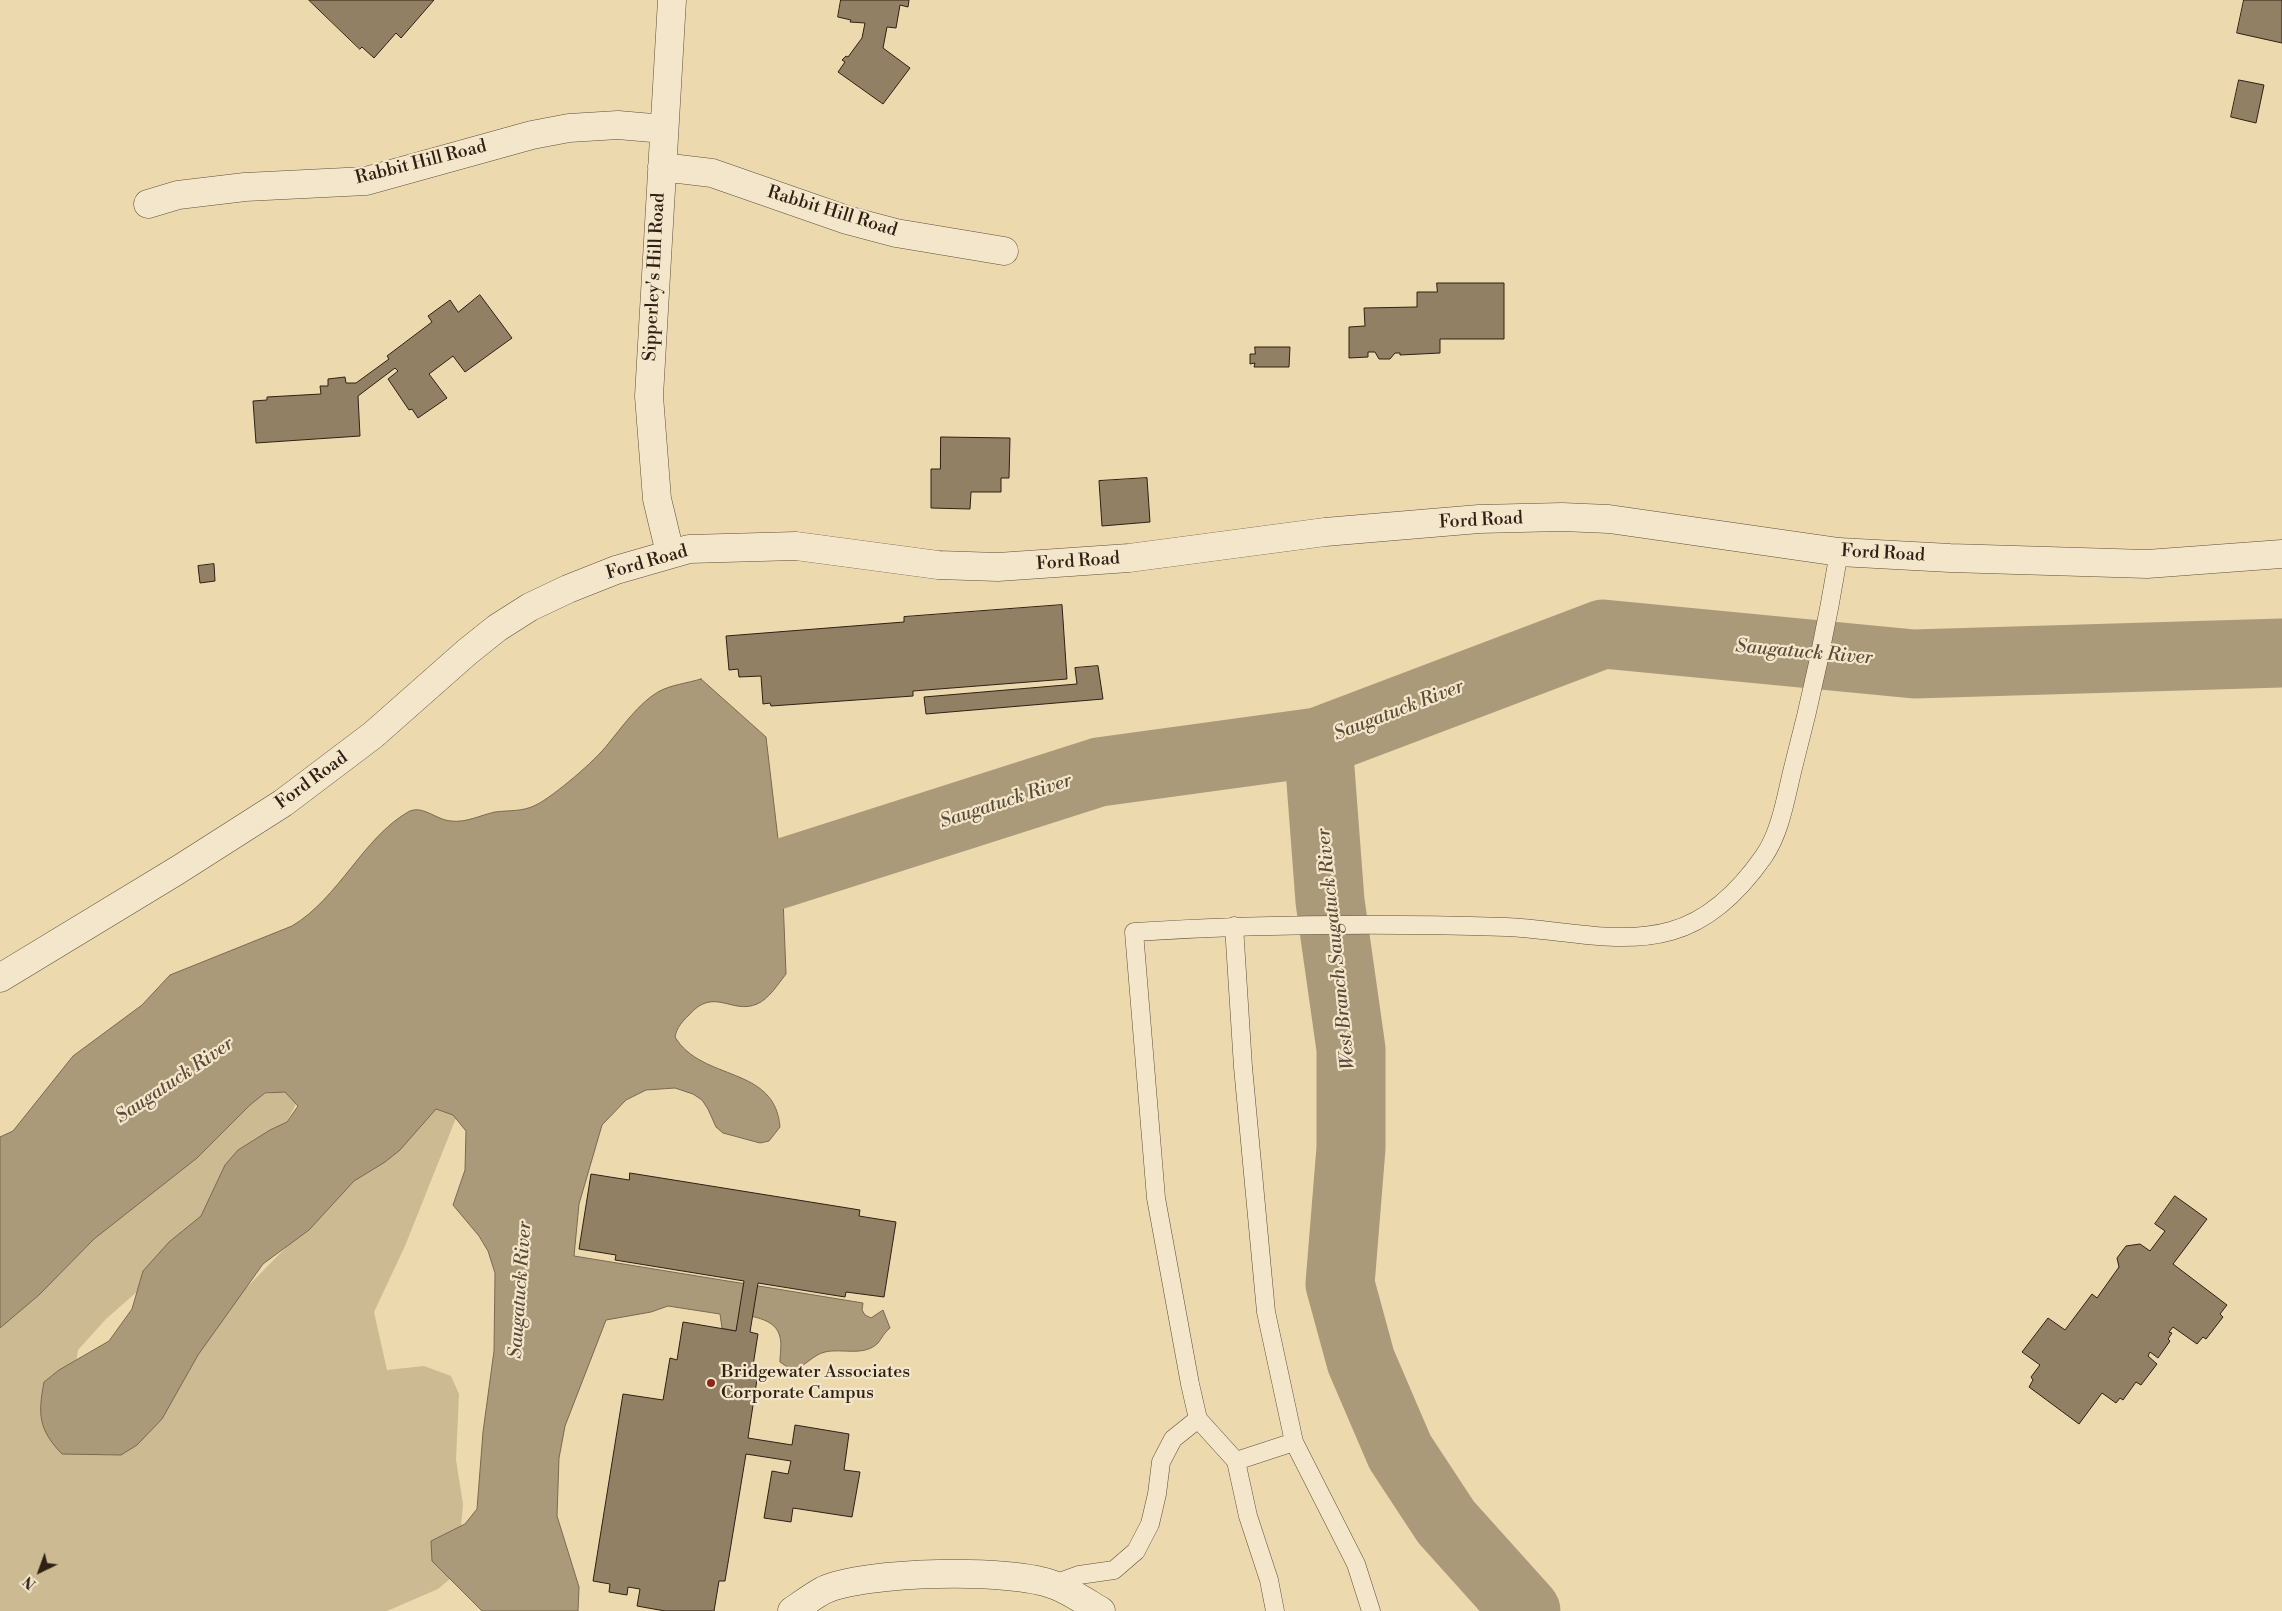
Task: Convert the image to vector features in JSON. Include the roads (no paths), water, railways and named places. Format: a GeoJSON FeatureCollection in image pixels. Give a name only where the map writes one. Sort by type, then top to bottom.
{"type":"FeatureCollection","features":[{"type":"Feature","properties":{"kind":"street","name":"Sipperley's Hill Road"},"geometry":{"type":"LineString","coordinates":[[670,553],[657,498],[649,396],[672,0]]}},
{"type":"Feature","properties":{"kind":"street","name":"Rabbit Hill Road"},"geometry":{"type":"LineString","coordinates":[[148,204],[178,195],[245,186],[366,181],[532,135],[569,128],[618,125],[664,129]]}},
{"type":"Feature","properties":{"kind":"street","name":"Rabbit Hill Road"},"geometry":{"type":"LineString","coordinates":[[662,167],[712,173],[847,220],[896,233],[1004,251]]}},
{"type":"Feature","properties":{"kind":"street","name":"Ford Road"},"geometry":{"type":"LineString","coordinates":[[0,978],[284,803],[367,740],[497,628],[530,607],[616,570],[670,553],[725,546],[796,546],[938,565],[998,567],[1129,558],[1325,532],[1479,520],[1562,518],[1609,519],[1839,552],[2147,564],[2282,554]]}},
{"type":"Feature","properties":{"kind":"street"},"geometry":{"type":"LineString","coordinates":[[792,1611],[825,1590],[863,1580],[930,1574],[1020,1577],[1054,1584],[1101,1611]]}},
{"type":"Feature","properties":{"kind":"lane"},"geometry":{"type":"LineString","coordinates":[[1275,1611],[1269,1580],[1248,1516],[1236,1461],[1198,1420],[1156,1198],[1134,932],[1234,926],[1508,927],[1640,938],[1671,931],[1699,921],[1740,887],[1766,853],[1780,818],[1809,708],[1828,619],[1839,552]]}},
{"type":"Feature","properties":{"kind":"lane"},"geometry":{"type":"LineString","coordinates":[[1234,926],[1243,1067],[1266,1312],[1294,1442],[1356,1564],[1371,1611]]}},
{"type":"Feature","properties":{"kind":"lane"},"geometry":{"type":"LineString","coordinates":[[1054,1584],[1079,1575],[1114,1570],[1136,1551],[1150,1524],[1157,1494],[1161,1462],[1173,1439],[1198,1420]]}},
{"type":"Feature","properties":{"kind":"lane"},"geometry":{"type":"LineString","coordinates":[[1236,1461],[1294,1442]]}},
{"type":"Feature","properties":{"kind":"water"},"geometry":{"type":"Polygon","coordinates":[[[701,679],[766,737],[782,873],[786,974],[769,995],[757,1004],[739,1006],[715,1002],[698,1007],[680,1025],[675,1037],[687,1051],[702,1061],[752,1083],[765,1093],[775,1107],[780,1127],[769,1141],[760,1143],[723,1133],[716,1127],[702,1100],[693,1094],[675,1088],[646,1090],[626,1100],[602,1125],[579,1204],[574,1256],[863,1303],[862,1310],[865,1315],[871,1318],[883,1310],[890,1328],[878,1343],[866,1350],[825,1352],[792,1370],[780,1362],[781,1343],[778,1331],[774,1326],[758,1318],[740,1314],[736,1331],[722,1328],[720,1314],[668,1306],[651,1312],[606,1320],[565,1426],[559,1458],[557,1516],[579,1587],[578,1611],[482,1611],[432,1561],[431,1541],[465,1524],[477,1509],[483,1432],[494,1351],[495,1273],[488,1251],[479,1236],[453,1205],[465,1170],[466,1131],[453,1115],[436,1109],[400,1150],[385,1162],[354,1181],[309,1230],[263,1264],[198,1355],[162,1419],[137,1445],[121,1455],[62,1454],[48,1437],[42,1421],[41,1403],[44,1382],[59,1370],[109,1341],[132,1309],[143,1271],[169,1242],[201,1216],[225,1165],[238,1150],[287,1122],[298,1106],[285,1092],[265,1093],[250,1105],[197,1158],[94,1239],[39,1295],[0,1328],[0,1137],[13,1131],[73,1056],[142,1005],[170,975],[292,926],[324,900],[378,837],[392,823],[408,812],[419,810],[445,820],[457,821],[468,820],[495,812],[526,809],[536,805],[564,786],[585,768],[644,702],[658,692],[701,679]]]}},
{"type":"Feature","properties":{"kind":"waterway","name":"Saugatuck River"},"geometry":{"type":"LineString","coordinates":[[692,902],[1099,772],[1318,742],[1603,634],[1914,664],[2282,653]]}},
{"type":"Feature","properties":{"kind":"waterway","name":"West Branch Saugatuck River"},"geometry":{"type":"LineString","coordinates":[[1318,742],[1330,901],[1351,1049],[1351,1148],[1340,1284],[1361,1361],[1400,1452],[1446,1522],[1526,1611]]}},
{"type":"Feature","properties":{"kind":"place","name":"Bridgewater Associates Corporate Campus"},"geometry":{"type":"Point","coordinates":[711,1383]}}]}
